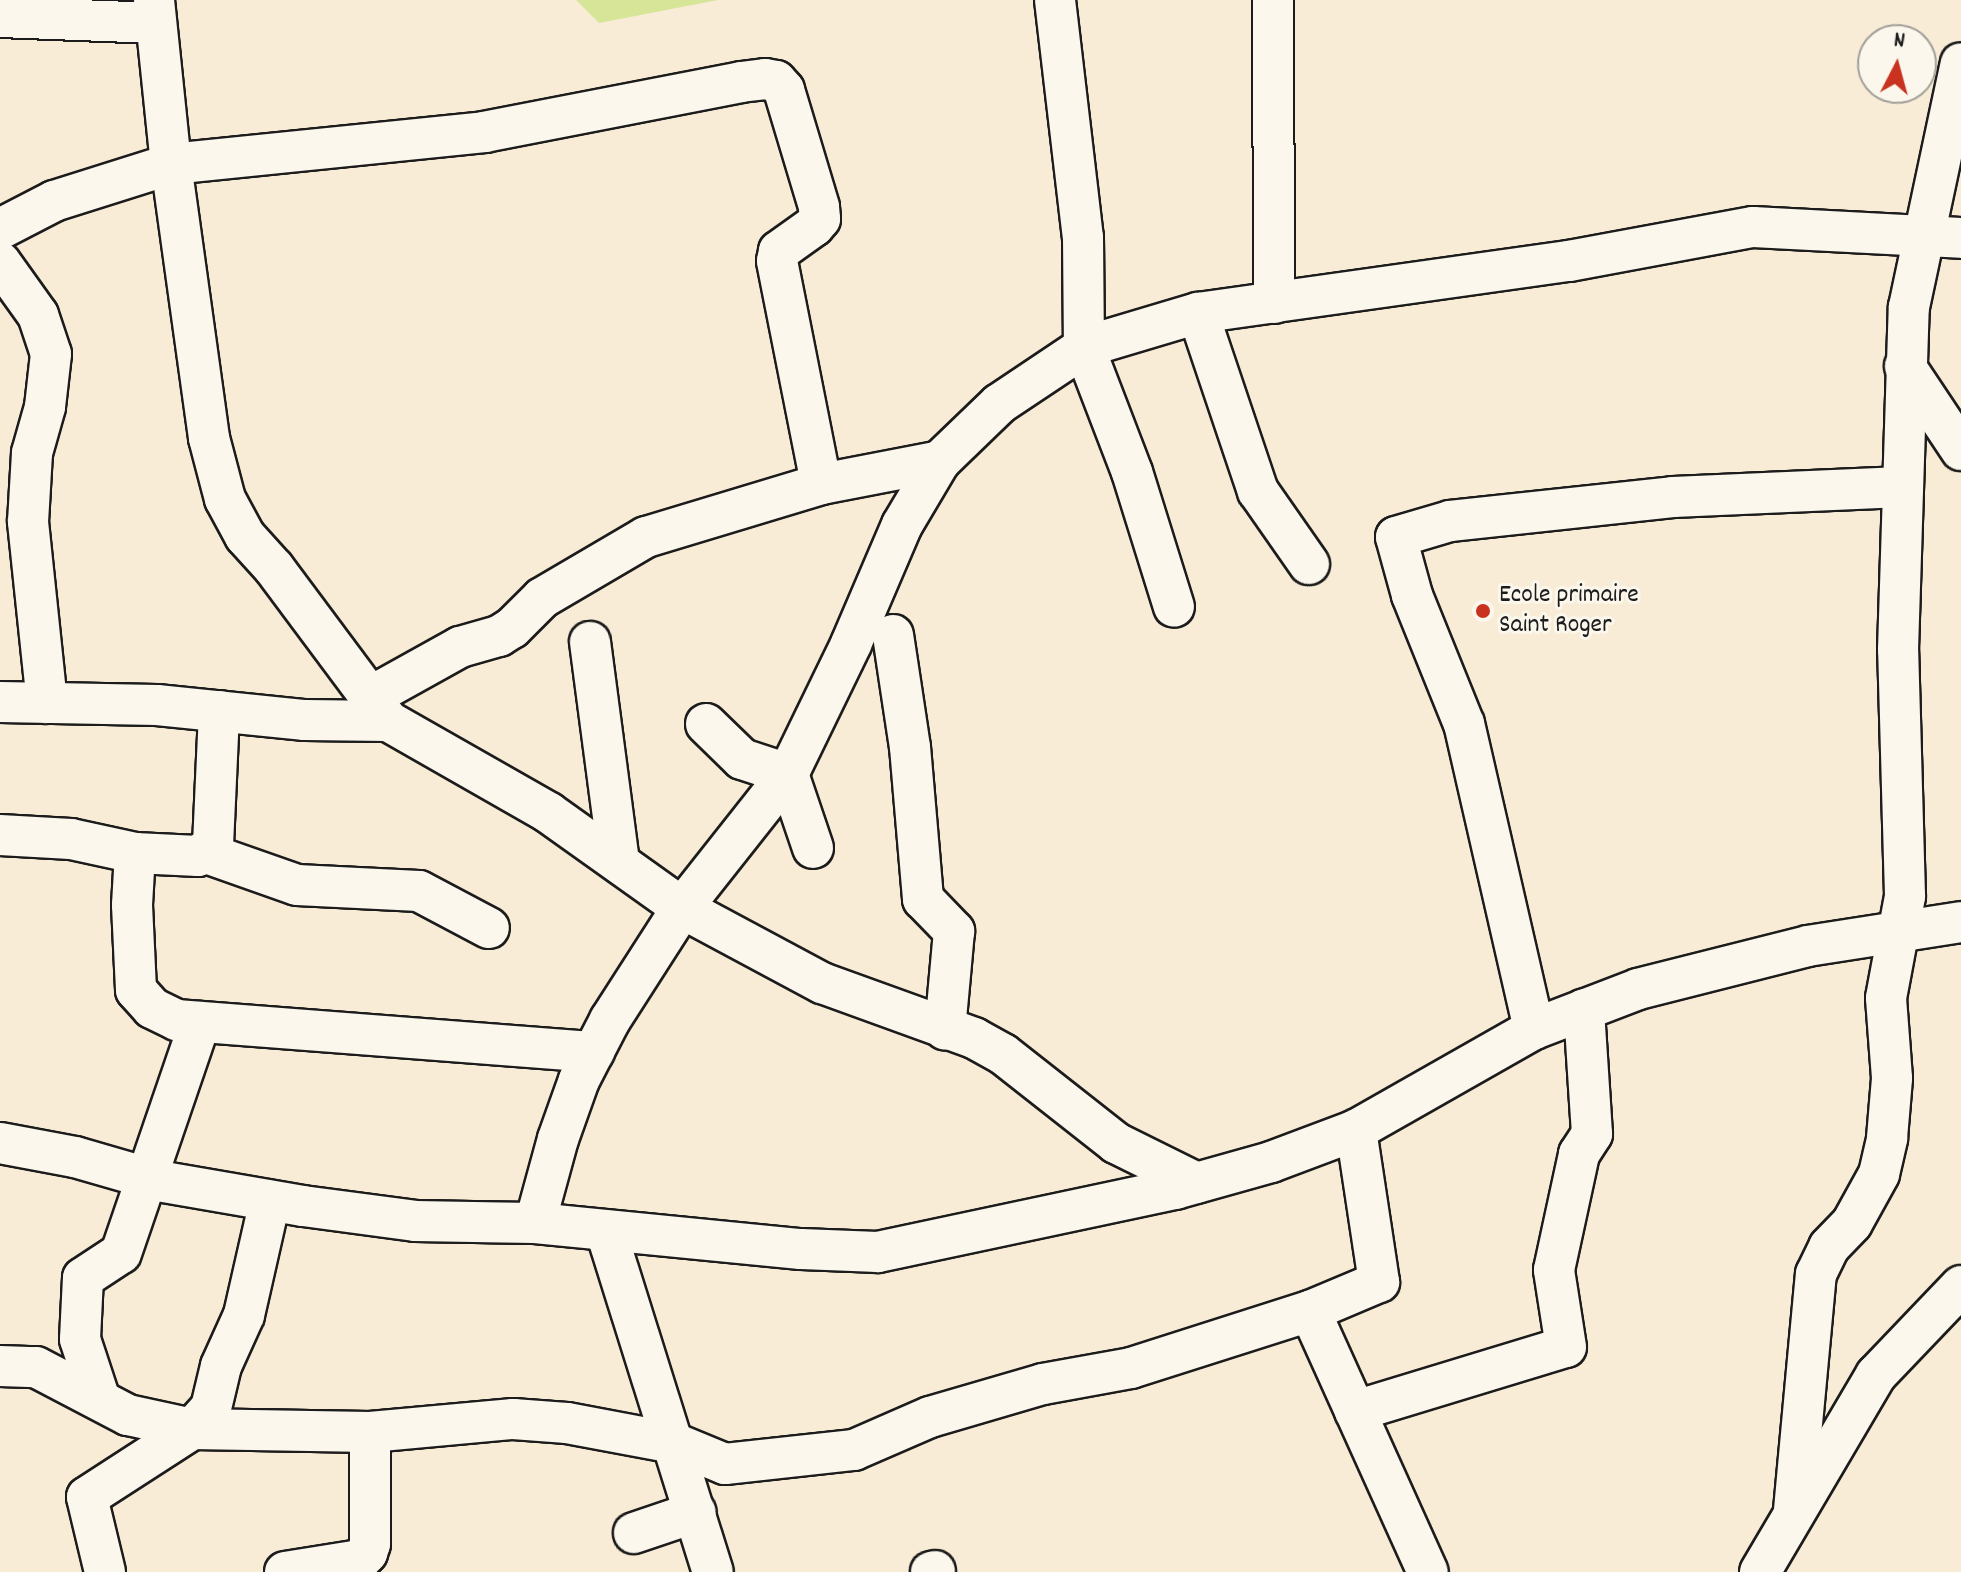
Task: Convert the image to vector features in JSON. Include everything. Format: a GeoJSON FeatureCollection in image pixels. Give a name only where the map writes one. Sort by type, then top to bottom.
{"type":"FeatureCollection","features":[{"type":"Feature","properties":{"kind":"street"},"geometry":{"type":"LineString","coordinates":[[1055,0],[1083,237],[1084,347],[1132,472],[1174,607]]}},
{"type":"Feature","properties":{"kind":"street"},"geometry":{"type":"LineString","coordinates":[[1273,0],[1274,303]]}},
{"type":"Feature","properties":{"kind":"street"},"geometry":{"type":"LineString","coordinates":[[0,17],[155,12],[171,164],[209,438],[225,499],[245,536],[274,568],[379,709],[549,813],[682,908],[822,983],[974,1038],[1003,1054],[1116,1143],[1197,1183]]}},
{"type":"Feature","properties":{"kind":"street"},"geometry":{"type":"LineString","coordinates":[[1794,1510],[1816,1274],[1829,1247],[1852,1223],[1879,1174],[1887,1138],[1892,1078],[1886,998],[1905,896],[1898,650],[1909,307],[1942,238],[1961,63]]}},
{"type":"Feature","properties":{"kind":"street"},"geometry":{"type":"LineString","coordinates":[[0,229],[54,201],[171,164],[484,132],[741,82],[776,81],[784,90],[819,207],[820,219],[779,251],[777,261],[821,484]]}},
{"type":"Feature","properties":{"kind":"street"},"geometry":{"type":"LineString","coordinates":[[535,1223],[558,1139],[610,1020],[682,908],[788,774],[851,644],[902,525],[940,461],[999,404],[1084,347],[1198,313],[1569,261],[1753,227],[1942,238]]}},
{"type":"Feature","properties":{"kind":"street"},"geometry":{"type":"LineString","coordinates":[[0,262],[38,315],[51,354],[45,407],[32,453],[28,522],[47,703]]}},
{"type":"Feature","properties":{"kind":"street"},"geometry":{"type":"LineString","coordinates":[[1198,313],[1258,491],[1309,564]]}},
{"type":"Feature","properties":{"kind":"street"},"geometry":{"type":"LineString","coordinates":[[1905,366],[1961,450]]}},
{"type":"Feature","properties":{"kind":"street"},"geometry":{"type":"LineString","coordinates":[[0,702],[157,705],[305,720],[379,709],[460,647],[499,636],[542,598],[646,537],[704,516],[821,484],[940,461]]}},
{"type":"Feature","properties":{"kind":"street"},"geometry":{"type":"LineString","coordinates":[[1534,1029],[1464,724],[1412,595],[1396,537],[1450,521],[1673,497],[1902,487]]}},
{"type":"Feature","properties":{"kind":"street"},"geometry":{"type":"LineString","coordinates":[[893,635],[910,747],[923,899],[954,931],[945,1030]]}},
{"type":"Feature","properties":{"kind":"street"},"geometry":{"type":"LineString","coordinates":[[590,642],[619,862]]}},
{"type":"Feature","properties":{"kind":"street"},"geometry":{"type":"LineString","coordinates":[[0,835],[71,839],[135,853],[198,856],[206,853],[213,845],[219,711]]}},
{"type":"Feature","properties":{"kind":"street"},"geometry":{"type":"LineString","coordinates":[[706,724],[742,759],[788,774]]}},
{"type":"Feature","properties":{"kind":"street"},"geometry":{"type":"LineString","coordinates":[[788,774],[813,848]]}},
{"type":"Feature","properties":{"kind":"street"},"geometry":{"type":"LineString","coordinates":[[135,853],[132,905],[136,990],[152,1008],[177,1020],[594,1052]]}},
{"type":"Feature","properties":{"kind":"street"},"geometry":{"type":"LineString","coordinates":[[206,853],[297,885],[419,891],[489,928]]}},
{"type":"Feature","properties":{"kind":"street"},"geometry":{"type":"LineString","coordinates":[[0,1143],[75,1157],[148,1178],[270,1201],[415,1221],[535,1223],[834,1252],[878,1252],[1197,1183],[1271,1162],[1356,1130],[1534,1029],[1638,989],[1808,946],[1961,922]]}},
{"type":"Feature","properties":{"kind":"street"},"geometry":{"type":"LineString","coordinates":[[1355,1411],[1566,1347],[1554,1270],[1579,1154],[1592,1134],[1584,1009]]}},
{"type":"Feature","properties":{"kind":"street"},"geometry":{"type":"LineString","coordinates":[[100,1400],[80,1339],[83,1278],[121,1253],[200,1022]]}},
{"type":"Feature","properties":{"kind":"street"},"geometry":{"type":"LineString","coordinates":[[0,1366],[36,1367],[128,1415],[192,1429],[370,1432],[513,1419],[567,1423],[674,1443],[725,1464],[854,1450],[930,1417],[1043,1384],[1131,1368],[1310,1311],[1379,1282],[1356,1130]]}},
{"type":"Feature","properties":{"kind":"street"},"geometry":{"type":"LineString","coordinates":[[105,1572],[87,1497],[192,1429],[211,1408],[221,1366],[244,1315],[270,1201]]}},
{"type":"Feature","properties":{"kind":"street"},"geometry":{"type":"LineString","coordinates":[[606,1231],[713,1572]]}},
{"type":"Feature","properties":{"kind":"street"},"geometry":{"type":"LineString","coordinates":[[1760,1572],[1876,1375],[1961,1286]]}},
{"type":"Feature","properties":{"kind":"street"},"geometry":{"type":"LineString","coordinates":[[1310,1311],[1428,1572]]}},
{"type":"Feature","properties":{"kind":"street"},"geometry":{"type":"LineString","coordinates":[[295,1572],[360,1560],[367,1553],[370,1432]]}},
{"type":"Feature","properties":{"kind":"street"},"geometry":{"type":"LineString","coordinates":[[634,1533],[696,1512]]}},
{"type":"Feature","properties":{"kind":"green space"},"geometry":{"type":"Polygon","coordinates":[[[576,0],[718,0],[599,23],[576,0]]]}},
{"type":"Feature","properties":{"kind":"place","name":"Ecole primaire Saint Roger"},"geometry":{"type":"Point","coordinates":[1483,611]}}]}
